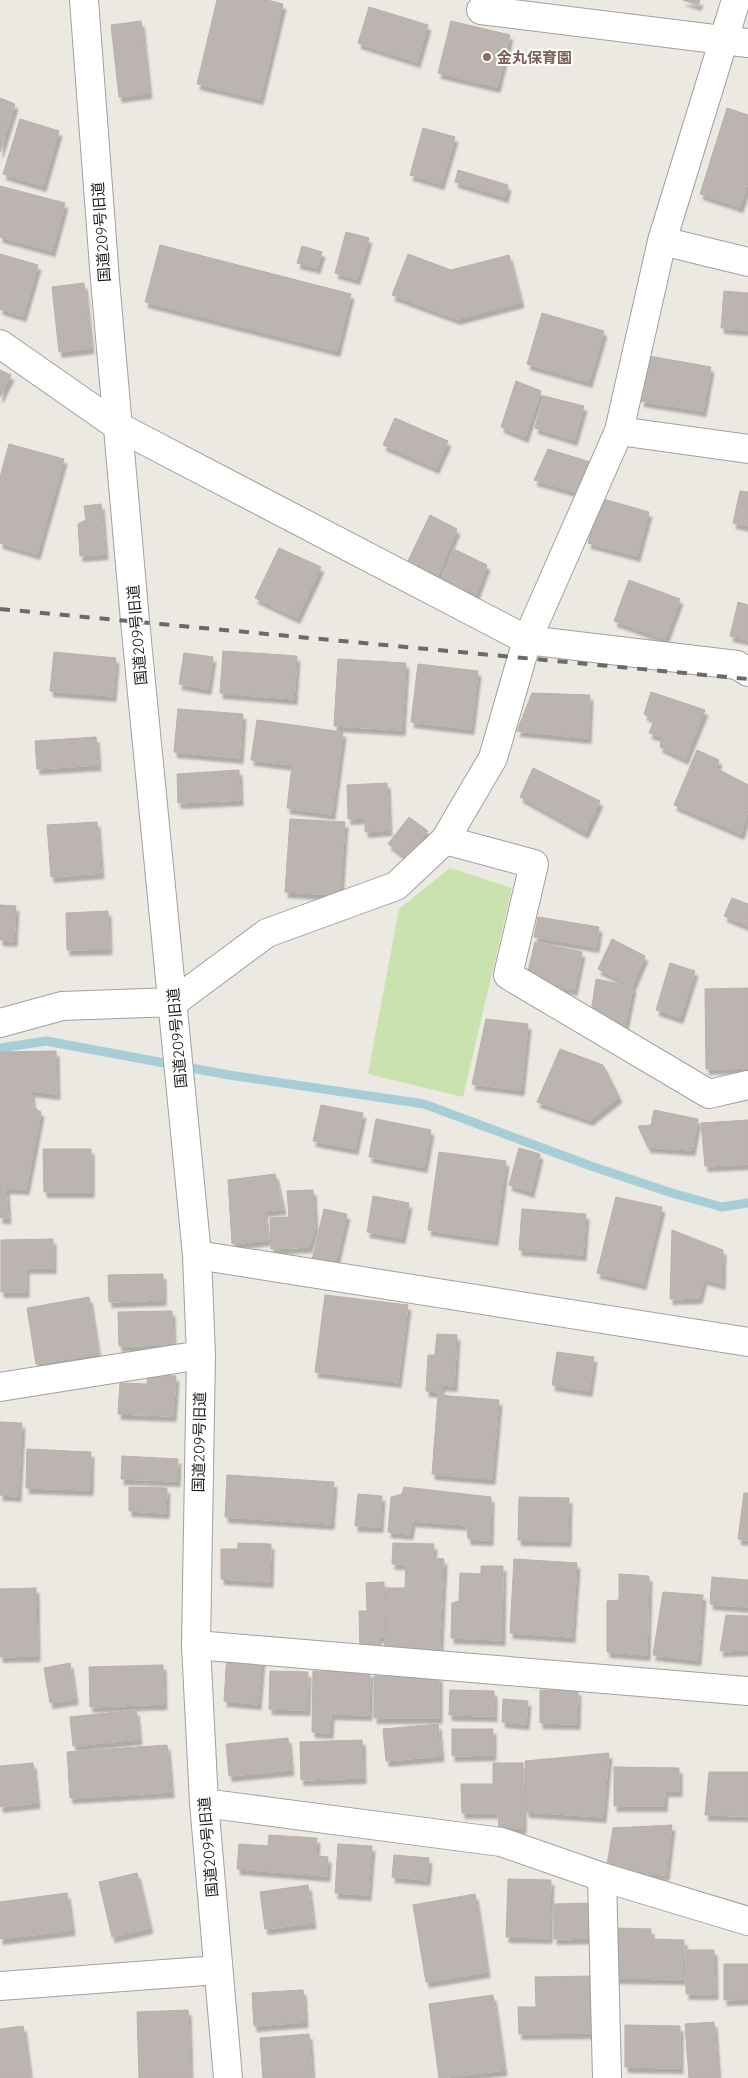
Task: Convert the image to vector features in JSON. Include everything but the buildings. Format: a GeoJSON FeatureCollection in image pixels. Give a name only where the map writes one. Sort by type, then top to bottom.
{"type":"FeatureCollection","features":[{"type":"Feature","properties":{"kind":"street","name":"国道209号旧道"},"geometry":{"type":"LineString","coordinates":[[84,0],[105,280],[136,631],[174,1002],[197,1255],[201,1355],[196,1646],[204,1803],[228,2078]]}},
{"type":"Feature","properties":{"kind":"street"},"geometry":{"type":"LineString","coordinates":[[0,1023],[62,1006],[174,1002],[267,933],[396,886],[444,840],[493,758],[527,640],[619,431],[662,241],[736,42],[736,0]]}},
{"type":"Feature","properties":{"kind":"street"},"geometry":{"type":"LineString","coordinates":[[481,10],[736,42]]}},
{"type":"Feature","properties":{"kind":"street"},"geometry":{"type":"LineString","coordinates":[[662,241],[748,262]]}},
{"type":"Feature","properties":{"kind":"street"},"geometry":{"type":"LineString","coordinates":[[0,344],[118,427],[527,640],[737,665],[748,672]]}},
{"type":"Feature","properties":{"kind":"street"},"geometry":{"type":"LineString","coordinates":[[619,431],[748,449]]}},
{"type":"Feature","properties":{"kind":"street"},"geometry":{"type":"LineString","coordinates":[[444,840],[534,864],[508,975],[710,1094],[748,1084]]}},
{"type":"Feature","properties":{"kind":"street"},"geometry":{"type":"LineString","coordinates":[[197,1255],[748,1342]]}},
{"type":"Feature","properties":{"kind":"street"},"geometry":{"type":"LineString","coordinates":[[0,1387],[201,1355]]}},
{"type":"Feature","properties":{"kind":"street"},"geometry":{"type":"LineString","coordinates":[[196,1646],[748,1691]]}},
{"type":"Feature","properties":{"kind":"street"},"geometry":{"type":"LineString","coordinates":[[204,1803],[501,1842],[602,1877],[748,1921]]}},
{"type":"Feature","properties":{"kind":"street"},"geometry":{"type":"LineString","coordinates":[[602,1877],[607,2078]]}},
{"type":"Feature","properties":{"kind":"street"},"geometry":{"type":"LineString","coordinates":[[0,1986],[218,1970]]}},
{"type":"Feature","properties":{"kind":"green space"},"geometry":{"type":"Polygon","coordinates":[[[450,868],[512,888],[463,1097],[368,1074],[399,909],[450,868]]]}},
{"type":"Feature","properties":{"kind":"waterway"},"geometry":{"type":"LineString","coordinates":[[0,1048],[46,1041],[229,1075],[424,1104],[591,1166],[672,1193],[722,1207],[748,1203]]}},
{"type":"Feature","properties":{"kind":"railway"},"geometry":{"type":"LineString","coordinates":[[0,609],[748,679]]}},
{"type":"Feature","properties":{"kind":"place","name":"金丸保育園"},"geometry":{"type":"Point","coordinates":[487,57]}}]}
